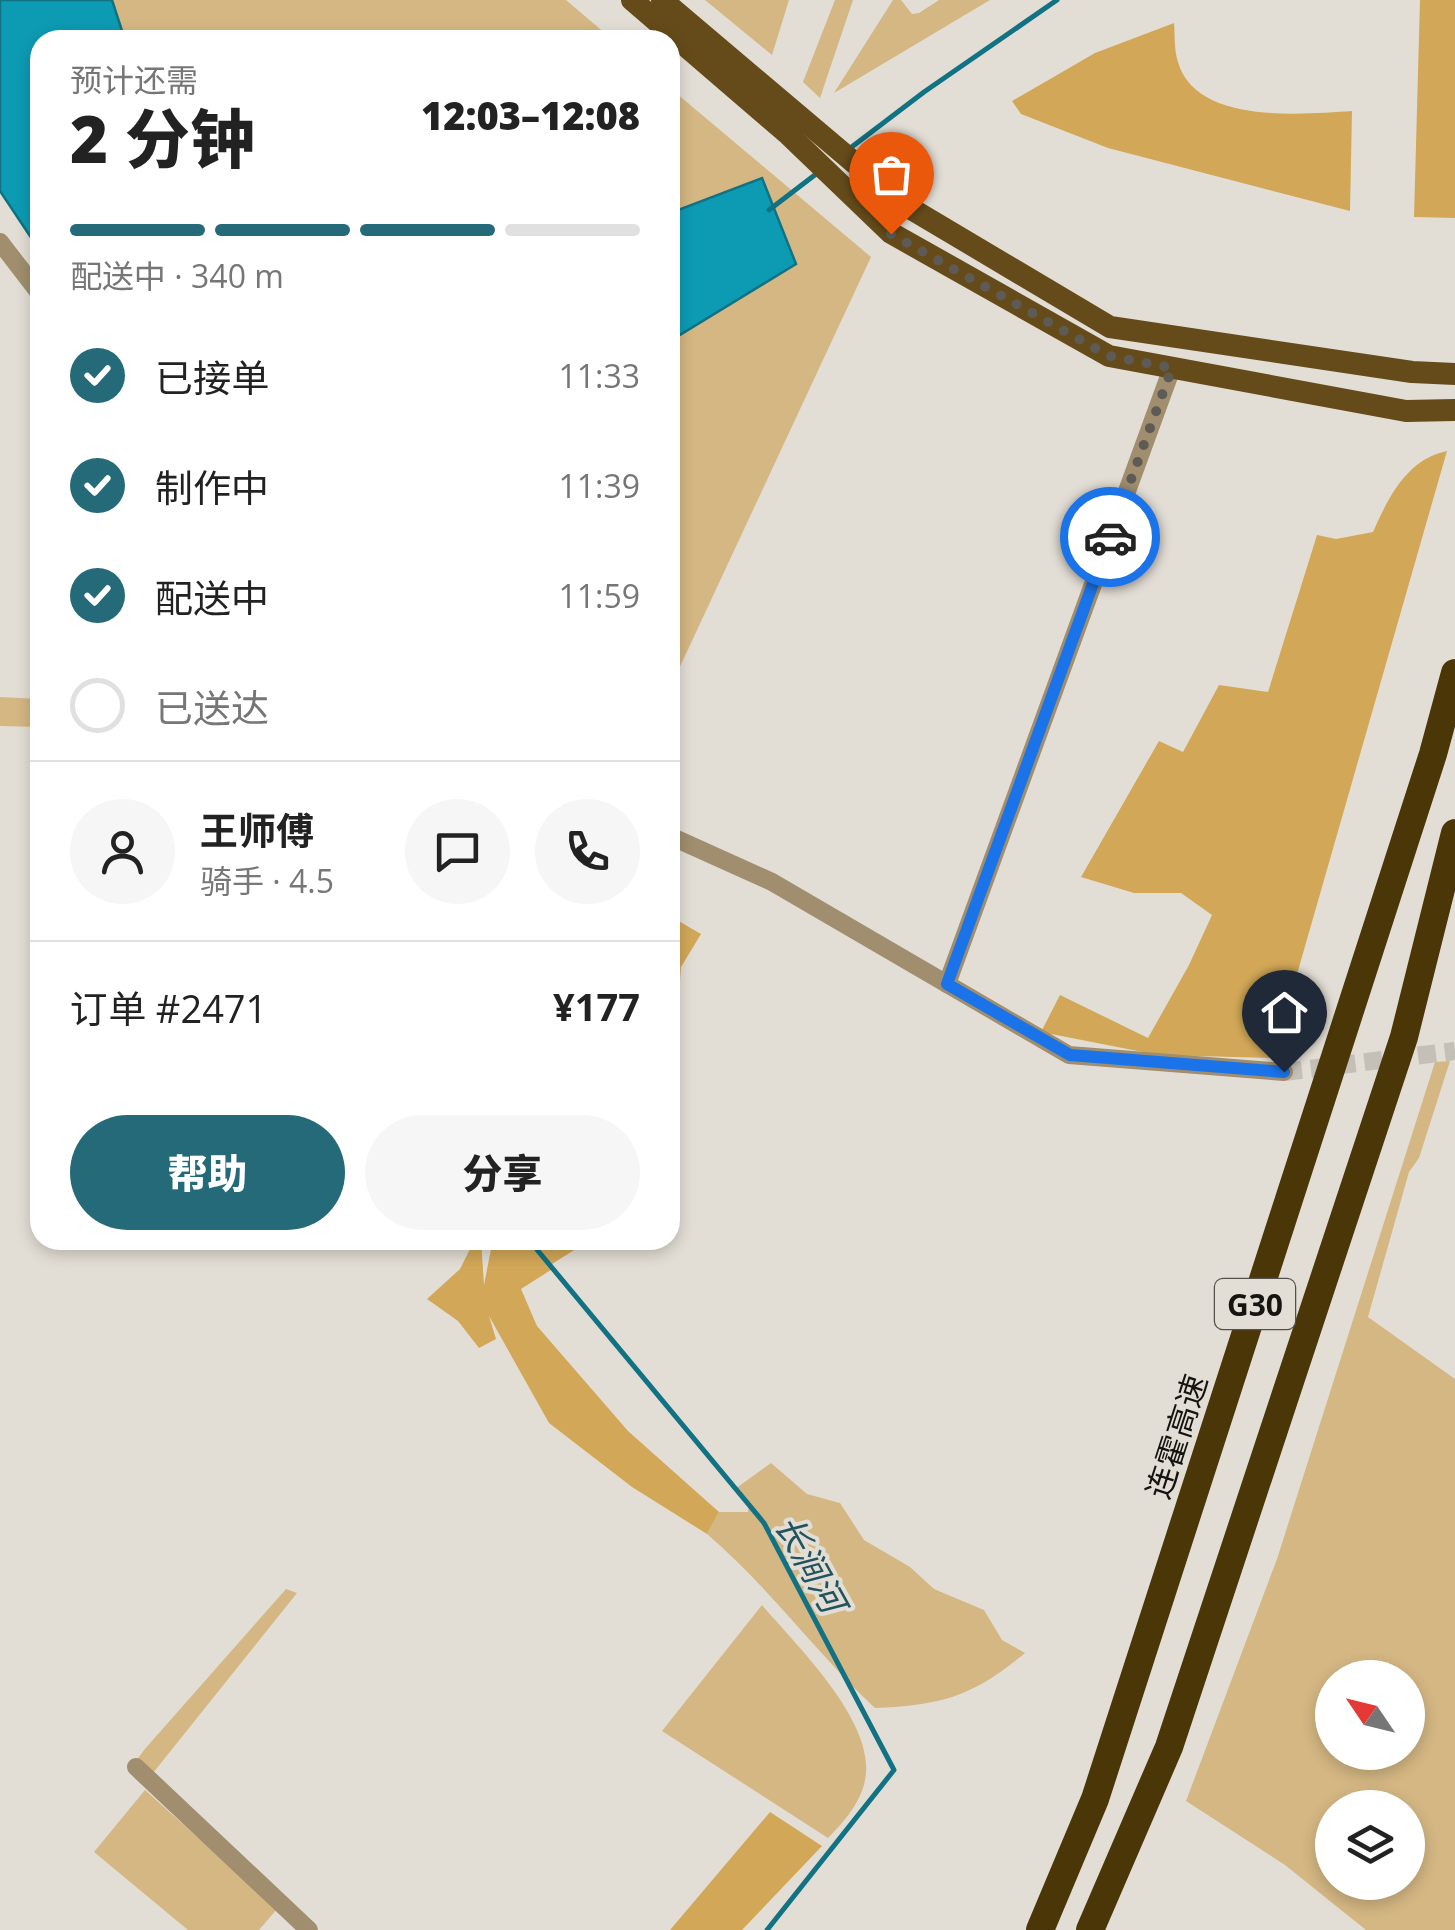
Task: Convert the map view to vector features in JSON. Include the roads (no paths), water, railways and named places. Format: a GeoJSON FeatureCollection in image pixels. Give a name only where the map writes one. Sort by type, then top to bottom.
{"type":"FeatureCollection","features":[{"type":"Feature","properties":{"kind":"highway","name":"连霍高速"},"geometry":{"type":"LineString","coordinates":[[1040,1930],[1096,1799],[1427,773],[1455,673]]}},
{"type":"Feature","properties":{"kind":"highway","name":"G30"},"geometry":{"type":"LineString","coordinates":[[1090,1930],[1168,1747],[1194,1672],[1404,1036],[1455,833]]}},
{"type":"Feature","properties":{"kind":"main road"},"geometry":{"type":"LineString","coordinates":[[632,0],[670,30]]}},
{"type":"Feature","properties":{"kind":"main road"},"geometry":{"type":"LineString","coordinates":[[662,0],[797,129],[891,234],[1109,356],[1406,411],[1455,410]]}},
{"type":"Feature","properties":{"kind":"main road"},"geometry":{"type":"LineString","coordinates":[[680,38],[797,129],[903,204],[1110,327],[1412,372],[1455,374]]}},
{"type":"Feature","properties":{"kind":"street"},"geometry":{"type":"LineString","coordinates":[[0,242],[30,281]]}},
{"type":"Feature","properties":{"kind":"street"},"geometry":{"type":"LineString","coordinates":[[947,984],[1172,368]]}},
{"type":"Feature","properties":{"kind":"street"},"geometry":{"type":"LineString","coordinates":[[680,841],[772,882],[1070,1055],[1284,1072]]}},
{"type":"Feature","properties":{"kind":"street"},"geometry":{"type":"LineString","coordinates":[[136,1768],[308,1930]]}},
{"type":"Feature","properties":{"kind":"water"},"geometry":{"type":"Polygon","coordinates":[[[0,0],[112,0],[122,30],[30,30],[30,236],[0,191],[0,0]]]}},
{"type":"Feature","properties":{"kind":"water"},"geometry":{"type":"Polygon","coordinates":[[[762,178],[796,264],[680,335],[680,209],[762,178]]]}},
{"type":"Feature","properties":{"kind":"waterway","name":"长涧河"},"geometry":{"type":"LineString","coordinates":[[849,149],[1057,0]]}},
{"type":"Feature","properties":{"kind":"waterway","name":"长涧河"},"geometry":{"type":"LineString","coordinates":[[769,210],[820,171]]}},
{"type":"Feature","properties":{"kind":"waterway","name":"长涧河"},"geometry":{"type":"LineString","coordinates":[[537,1250],[764,1523],[894,1770],[767,1930]]}},
{"type":"Feature","properties":{"kind":"tunnel"},"geometry":{"type":"LineString","coordinates":[[1284,1072],[1455,1051]]}}]}
